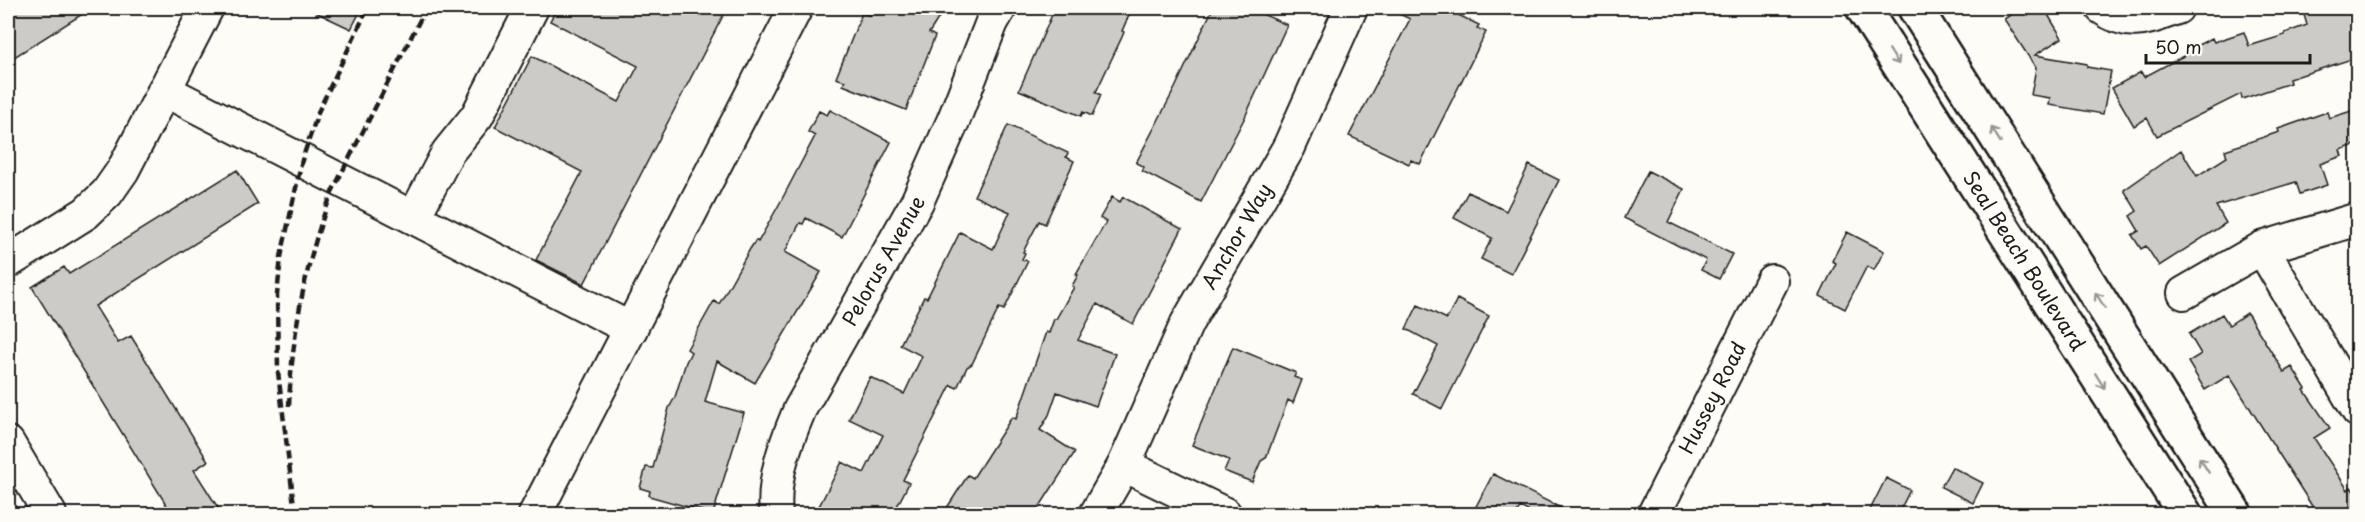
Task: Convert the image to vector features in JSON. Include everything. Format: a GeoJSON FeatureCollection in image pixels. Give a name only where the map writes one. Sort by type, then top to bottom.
{"type":"FeatureCollection","features":[{"type":"Feature","properties":{"kind":"main road","name":"Seal Beach Boulevard"},"geometry":{"type":"LineString","coordinates":[[1863,8],[2185,514]]}},
{"type":"Feature","properties":{"kind":"main road"},"geometry":{"type":"LineString","coordinates":[[1915,8],[2235,514]]}},
{"type":"Feature","properties":{"kind":"street"},"geometry":{"type":"LineString","coordinates":[[8,262],[86,213],[107,193],[123,170],[207,8]]}},
{"type":"Feature","properties":{"kind":"street"},"geometry":{"type":"LineString","coordinates":[[414,217],[448,152],[477,116],[532,8]]}},
{"type":"Feature","properties":{"kind":"street","name":"Pelorus Avenue"},"geometry":{"type":"LineString","coordinates":[[776,514],[775,485],[790,433],[800,409],[917,202],[954,119],[992,22],[1000,8]]}},
{"type":"Feature","properties":{"kind":"street","name":"Anchor Way"},"geometry":{"type":"LineString","coordinates":[[1124,465],[1187,324],[1289,147],[1351,8]]}},
{"type":"Feature","properties":{"kind":"street"},"geometry":{"type":"LineString","coordinates":[[2102,8],[2123,20],[2140,20],[2177,8]]}},
{"type":"Feature","properties":{"kind":"street"},"geometry":{"type":"LineString","coordinates":[[535,514],[631,329],[789,10]]}},
{"type":"Feature","properties":{"kind":"street"},"geometry":{"type":"LineString","coordinates":[[164,90],[631,329]]}},
{"type":"Feature","properties":{"kind":"street"},"geometry":{"type":"LineString","coordinates":[[2184,293],[2262,248],[2358,219]]}},
{"type":"Feature","properties":{"kind":"street"},"geometry":{"type":"LineString","coordinates":[[2262,248],[2358,411]]}},
{"type":"Feature","properties":{"kind":"street","name":"Hussey Road"},"geometry":{"type":"LineString","coordinates":[[1655,514],[1772,281]]}},
{"type":"Feature","properties":{"kind":"street"},"geometry":{"type":"LineString","coordinates":[[8,443],[50,514]]}},
{"type":"Feature","properties":{"kind":"street"},"geometry":{"type":"LineString","coordinates":[[1096,514],[1124,465],[1225,514]]}},
{"type":"Feature","properties":{"kind":"building"},"geometry":{"type":"Polygon","coordinates":[[[8,8],[92,8],[8,61],[8,8]]]}},
{"type":"Feature","properties":{"kind":"building"},"geometry":{"type":"Polygon","coordinates":[[[307,8],[362,8],[351,29],[307,8]]]}},
{"type":"Feature","properties":{"kind":"building"},"geometry":{"type":"Polygon","coordinates":[[[557,8],[727,8],[584,284],[536,260],[582,172],[495,127],[532,56],[619,102],[638,66],[550,21],[557,8]]]}},
{"type":"Feature","properties":{"kind":"building"},"geometry":{"type":"Polygon","coordinates":[[[875,8],[945,8],[929,33],[935,36],[906,110],[843,85],[845,81],[836,78],[862,13],[871,16],[875,8]]]}},
{"type":"Feature","properties":{"kind":"building"},"geometry":{"type":"Polygon","coordinates":[[[1055,8],[1132,8],[1122,31],[1124,32],[1122,37],[1096,92],[1101,95],[1092,116],[1083,112],[1081,116],[1019,90],[1055,8]]]}},
{"type":"Feature","properties":{"kind":"building"},"geometry":{"type":"Polygon","coordinates":[[[1213,8],[1249,8],[1287,25],[1245,117],[1201,202],[1142,171],[1144,167],[1136,163],[1213,8]]]}},
{"type":"Feature","properties":{"kind":"building"},"geometry":{"type":"Polygon","coordinates":[[[1387,8],[1444,8],[1479,25],[1477,28],[1486,32],[1420,164],[1411,160],[1409,164],[1349,136],[1410,19],[1387,8]]]}},
{"type":"Feature","properties":{"kind":"building"},"geometry":{"type":"Polygon","coordinates":[[[2021,8],[2044,8],[2062,38],[2035,55],[2087,64],[2087,67],[2111,71],[2103,114],[2049,105],[2050,98],[2031,95],[2036,68],[2004,19],[2021,8]]]}},
{"type":"Feature","properties":{"kind":"building"},"geometry":{"type":"Polygon","coordinates":[[[2302,8],[2358,8],[2358,57],[2289,79],[2290,83],[2242,99],[2241,94],[2157,136],[2147,118],[2134,126],[2112,88],[2141,72],[2144,77],[2193,51],[2192,48],[2212,38],[2214,42],[2244,32],[2249,46],[2285,35],[2285,33],[2307,25],[2302,8]]]}},
{"type":"Feature","properties":{"kind":"building"},"geometry":{"type":"Polygon","coordinates":[[[2358,109],[2358,144],[2340,150],[2342,156],[2320,164],[2327,185],[2300,194],[2296,182],[2216,206],[2226,223],[2159,266],[2146,246],[2141,249],[2132,235],[2139,231],[2130,216],[2137,211],[2124,190],[2181,150],[2197,176],[2227,157],[2225,150],[2279,132],[2278,129],[2327,112],[2329,118],[2358,109]]]}},
{"type":"Feature","properties":{"kind":"building"},"geometry":{"type":"Polygon","coordinates":[[[830,110],[891,142],[842,237],[806,218],[803,224],[800,223],[785,252],[821,272],[755,383],[717,361],[705,402],[744,413],[713,514],[649,496],[650,491],[640,488],[646,467],[653,468],[669,408],[691,352],[687,349],[714,301],[719,304],[750,249],[756,240],[758,242],[781,201],[815,136],[808,132],[819,111],[827,115],[830,110]]]}},
{"type":"Feature","properties":{"kind":"building"},"geometry":{"type":"Polygon","coordinates":[[[1008,125],[1068,153],[1066,157],[1074,161],[1045,224],[1039,221],[1023,252],[1025,253],[1022,259],[1028,261],[1004,310],[999,308],[972,364],[967,367],[957,388],[951,385],[903,480],[909,483],[893,514],[815,514],[842,462],[864,473],[883,435],[849,419],[870,377],[904,394],[922,356],[900,345],[924,297],[927,298],[960,232],[993,249],[1010,212],[974,196],[1008,125]]]}},
{"type":"Feature","properties":{"kind":"building"},"geometry":{"type":"Polygon","coordinates":[[[1529,165],[1559,180],[1511,274],[1481,259],[1492,238],[1454,218],[1468,192],[1506,211],[1529,165]]]}},
{"type":"Feature","properties":{"kind":"building"},"geometry":{"type":"Polygon","coordinates":[[[237,170],[258,204],[95,306],[118,343],[131,336],[208,461],[194,470],[222,514],[172,514],[32,287],[64,267],[69,274],[237,170]]]}},
{"type":"Feature","properties":{"kind":"building"},"geometry":{"type":"Polygon","coordinates":[[[1648,171],[1684,189],[1668,222],[1732,254],[1719,279],[1701,270],[1706,260],[1624,218],[1648,171]]]}},
{"type":"Feature","properties":{"kind":"building"},"geometry":{"type":"Polygon","coordinates":[[[1112,197],[1120,202],[1123,197],[1182,229],[1133,324],[1097,304],[1078,340],[1115,354],[1096,406],[1057,392],[1049,415],[1040,430],[1075,452],[1035,514],[943,514],[968,475],[973,478],[1012,417],[1016,419],[1046,332],[1049,333],[1054,319],[1074,287],[1072,286],[1078,275],[1076,274],[1106,222],[1100,218],[1112,197]]]}},
{"type":"Feature","properties":{"kind":"building"},"geometry":{"type":"Polygon","coordinates":[[[1847,232],[1884,251],[1874,270],[1867,266],[1845,309],[1820,296],[1836,263],[1832,261],[1847,232]]]}},
{"type":"Feature","properties":{"kind":"building"},"geometry":{"type":"Polygon","coordinates":[[[1457,299],[1489,316],[1442,409],[1413,394],[1438,346],[1406,329],[1418,305],[1447,319],[1457,299]]]}},
{"type":"Feature","properties":{"kind":"building"},"geometry":{"type":"Polygon","coordinates":[[[2247,313],[2284,372],[2292,367],[2306,389],[2304,390],[2330,428],[2314,438],[2348,490],[2351,487],[2358,497],[2358,505],[2343,514],[2317,514],[2229,375],[2205,390],[2188,362],[2201,354],[2189,334],[2222,314],[2229,325],[2247,313]]]}},
{"type":"Feature","properties":{"kind":"building"},"geometry":{"type":"Polygon","coordinates":[[[1233,347],[1296,373],[1294,377],[1302,380],[1293,403],[1288,400],[1266,458],[1261,461],[1252,482],[1224,471],[1229,460],[1192,445],[1233,347]]]}},
{"type":"Feature","properties":{"kind":"building"},"geometry":{"type":"Polygon","coordinates":[[[1952,467],[1983,483],[1973,503],[1941,487],[1952,467]]]}},
{"type":"Feature","properties":{"kind":"building"},"geometry":{"type":"Polygon","coordinates":[[[1493,474],[1573,514],[1534,514],[1520,507],[1516,514],[1472,514],[1493,474]]]}},
{"type":"Feature","properties":{"kind":"building"},"geometry":{"type":"Polygon","coordinates":[[[1886,478],[1910,490],[1898,514],[1868,514],[1886,478]]]}},
{"type":"Feature","properties":{"kind":"railway"},"geometry":{"type":"LineString","coordinates":[[295,514],[278,372],[277,295],[281,257],[302,160],[319,110],[368,8]]}},
{"type":"Feature","properties":{"kind":"railway"},"geometry":{"type":"LineString","coordinates":[[289,406],[297,323],[308,269],[323,216],[333,190],[426,8]]}}]}
